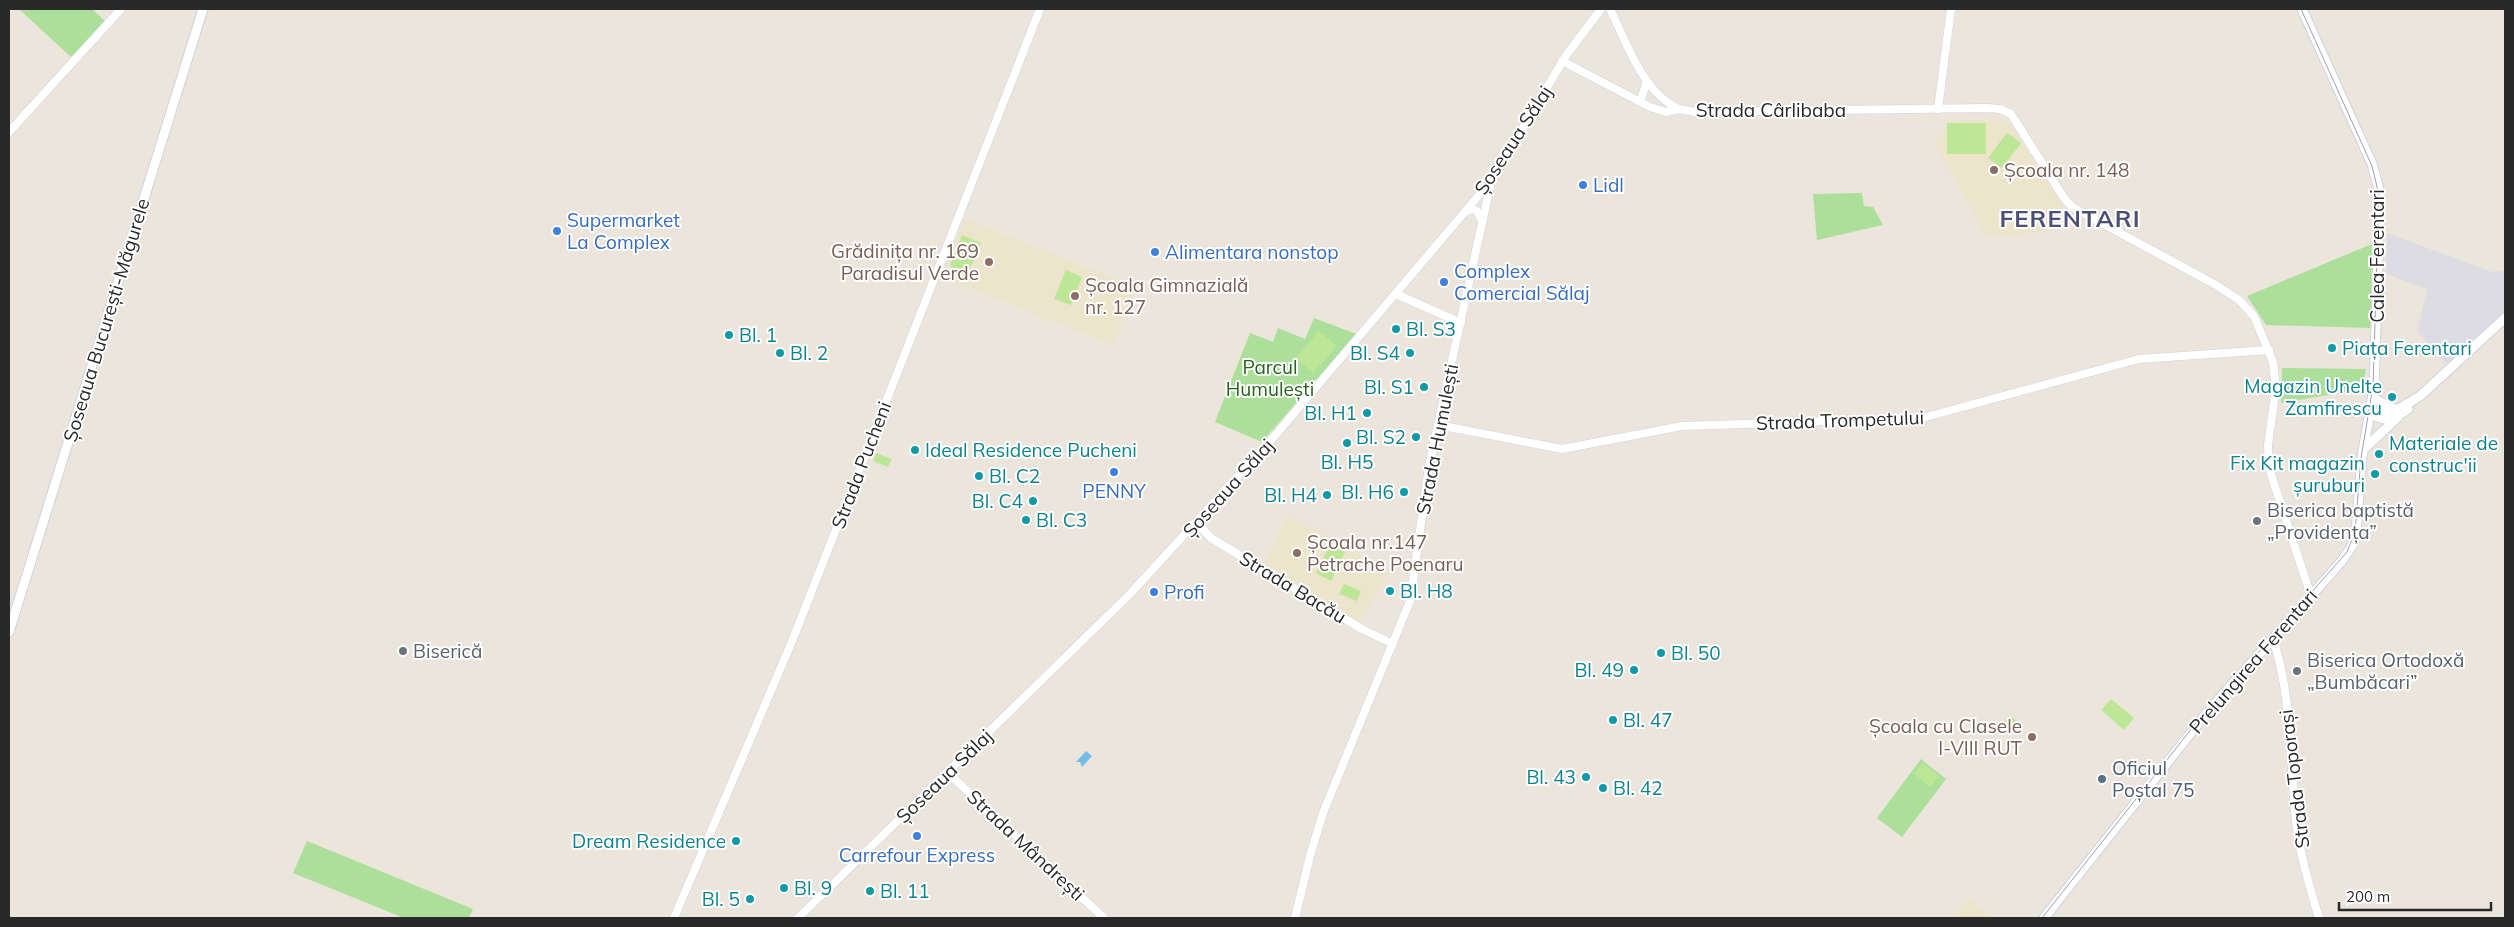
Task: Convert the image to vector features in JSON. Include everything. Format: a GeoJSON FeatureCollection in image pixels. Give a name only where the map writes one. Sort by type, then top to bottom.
{"type":"FeatureCollection","features":[{"type":"Feature","properties":{"kind":"main road","name":"Șoseaua București-Măgurele"},"geometry":{"type":"LineString","coordinates":[[9,632],[203,9]]}},
{"type":"Feature","properties":{"kind":"main road","name":"Calea Ferentari"},"geometry":{"type":"LineString","coordinates":[[2302,9],[2372,164],[2379,188],[2376,368],[2373,398]]}},
{"type":"Feature","properties":{"kind":"main road"},"geometry":{"type":"LineString","coordinates":[[2364,448],[2398,413],[2420,396],[2505,318]]}},
{"type":"Feature","properties":{"kind":"main road"},"geometry":{"type":"LineString","coordinates":[[2373,398],[2398,413]]}},
{"type":"Feature","properties":{"kind":"main road","name":"Prelungirea Ferentari"},"geometry":{"type":"LineString","coordinates":[[2044,918],[2205,715],[2348,553],[2354,542],[2364,448],[2373,398]]}},
{"type":"Feature","properties":{"kind":"main road"},"geometry":{"type":"LineString","coordinates":[[2370,413],[2398,413]]}},
{"type":"Feature","properties":{"kind":"street"},"geometry":{"type":"LineString","coordinates":[[9,132],[121,9]]}},
{"type":"Feature","properties":{"kind":"street","name":"Strada Pucheni"},"geometry":{"type":"LineString","coordinates":[[674,918],[794,639],[1040,9]]}},
{"type":"Feature","properties":{"kind":"street","name":"Șoseaua Sălaj"},"geometry":{"type":"LineString","coordinates":[[798,918],[1120,605],[1197,523],[1396,294],[1491,181],[1562,61],[1601,9]]}},
{"type":"Feature","properties":{"kind":"street"},"geometry":{"type":"LineString","coordinates":[[1610,9],[1647,81],[1665,101],[1679,109]]}},
{"type":"Feature","properties":{"kind":"street"},"geometry":{"type":"LineString","coordinates":[[1938,109],[1951,9]]}},
{"type":"Feature","properties":{"kind":"street","name":"Strada Cârlibaba"},"geometry":{"type":"LineString","coordinates":[[1562,61],[1640,102],[1666,112],[1679,109],[1695,112],[1992,108],[2004,110],[2014,117],[2068,202],[2089,217],[2204,278],[2239,300],[2254,316],[2270,350]]}},
{"type":"Feature","properties":{"kind":"street"},"geometry":{"type":"LineString","coordinates":[[1640,102],[1647,81]]}},
{"type":"Feature","properties":{"kind":"street","name":"Strada Humulești"},"geometry":{"type":"LineString","coordinates":[[1295,918],[1323,813],[1394,644],[1411,596],[1429,466],[1491,181]]}},
{"type":"Feature","properties":{"kind":"street"},"geometry":{"type":"LineString","coordinates":[[1464,213],[1475,210],[1479,213],[1482,221]]}},
{"type":"Feature","properties":{"kind":"street"},"geometry":{"type":"LineString","coordinates":[[1396,294],[1461,323]]}},
{"type":"Feature","properties":{"kind":"street"},"geometry":{"type":"LineString","coordinates":[[2270,350],[2276,374],[2276,388],[2268,445],[2269,468],[2311,596]]}},
{"type":"Feature","properties":{"kind":"street","name":"Strada Trompetului"},"geometry":{"type":"LineString","coordinates":[[1438,425],[1562,450],[1682,426],[1922,418],[2139,359],[2270,350]]}},
{"type":"Feature","properties":{"kind":"street","name":"Strada Bacău"},"geometry":{"type":"LineString","coordinates":[[1197,523],[1211,538],[1362,629],[1394,644]]}},
{"type":"Feature","properties":{"kind":"street","name":"Strada Toporași"},"geometry":{"type":"LineString","coordinates":[[2273,638],[2285,706],[2297,832],[2319,918]]}},
{"type":"Feature","properties":{"kind":"street","name":"Strada Mândrești"},"geometry":{"type":"LineString","coordinates":[[947,772],[1104,918]]}},
{"type":"Feature","properties":{"kind":"shaded area","name":"Școala nr. 148"},"geometry":{"type":"Polygon","coordinates":[[[2005,120],[2009,123],[2063,207],[2052,230],[1988,238],[1934,143],[1942,136],[1948,121],[2005,120]]]}},
{"type":"Feature","properties":{"kind":"shaded area"},"geometry":{"type":"Polygon","coordinates":[[[965,219],[1136,287],[1113,345],[942,277],[965,219]]]}},
{"type":"Feature","properties":{"kind":"shaded area"},"geometry":{"type":"Polygon","coordinates":[[[2387,233],[2492,272],[2504,271],[2505,267],[2505,310],[2448,365],[2417,332],[2427,289],[2386,274],[2387,233]]]}},
{"type":"Feature","properties":{"kind":"shaded area"},"geometry":{"type":"Polygon","coordinates":[[[1287,516],[1332,538],[1331,541],[1390,569],[1360,623],[1264,565],[1287,516]]]}},
{"type":"Feature","properties":{"kind":"shaded area"},"geometry":{"type":"Polygon","coordinates":[[[1969,899],[1994,918],[1954,918],[1969,899]]]}},
{"type":"Feature","properties":{"kind":"green space"},"geometry":{"type":"Polygon","coordinates":[[[19,9],[92,9],[105,21],[71,57],[19,9]]]}},
{"type":"Feature","properties":{"kind":"green space"},"geometry":{"type":"Polygon","coordinates":[[[1947,123],[1986,123],[1986,154],[1947,154],[1947,123]]]}},
{"type":"Feature","properties":{"kind":"green space"},"geometry":{"type":"Polygon","coordinates":[[[2007,133],[2021,143],[2002,168],[1988,158],[2007,133]]]}},
{"type":"Feature","properties":{"kind":"green space"},"geometry":{"type":"Polygon","coordinates":[[[1862,193],[1864,206],[1873,207],[1883,225],[1817,240],[1813,194],[1862,193]]]}},
{"type":"Feature","properties":{"kind":"green space"},"geometry":{"type":"Polygon","coordinates":[[[962,235],[981,243],[968,273],[950,266],[962,235]]]}},
{"type":"Feature","properties":{"kind":"green space"},"geometry":{"type":"Polygon","coordinates":[[[2372,244],[2371,328],[2266,325],[2247,296],[2372,244]]]}},
{"type":"Feature","properties":{"kind":"green space"},"geometry":{"type":"Polygon","coordinates":[[[1066,270],[1082,277],[1071,305],[1054,299],[1066,270]]]}},
{"type":"Feature","properties":{"kind":"green space","name":"Parcul Humulești"},"geometry":{"type":"Polygon","coordinates":[[[1314,318],[1356,334],[1262,442],[1215,422],[1250,333],[1273,342],[1278,328],[1305,339],[1314,318]]]}},
{"type":"Feature","properties":{"kind":"green space"},"geometry":{"type":"Polygon","coordinates":[[[1319,331],[1337,346],[1313,373],[1295,358],[1319,331]]]}},
{"type":"Feature","properties":{"kind":"green space"},"geometry":{"type":"Polygon","coordinates":[[[2282,368],[2366,369],[2363,389],[2281,403],[2282,368]]]}},
{"type":"Feature","properties":{"kind":"green space"},"geometry":{"type":"Polygon","coordinates":[[[876,453],[892,459],[888,467],[873,461],[876,453]]]}},
{"type":"Feature","properties":{"kind":"green space"},"geometry":{"type":"Polygon","coordinates":[[[1330,545],[1345,552],[1331,581],[1316,573],[1330,545]]]}},
{"type":"Feature","properties":{"kind":"green space"},"geometry":{"type":"Polygon","coordinates":[[[1344,584],[1361,591],[1357,601],[1339,594],[1344,584]]]}},
{"type":"Feature","properties":{"kind":"green space"},"geometry":{"type":"Polygon","coordinates":[[[2111,699],[2134,718],[2124,730],[2101,710],[2111,699]]]}},
{"type":"Feature","properties":{"kind":"green space"},"geometry":{"type":"Polygon","coordinates":[[[2011,718],[2016,720],[2018,725],[2016,730],[2011,732],[2006,730],[2004,725],[2006,720],[2011,718]]]}},
{"type":"Feature","properties":{"kind":"green space"},"geometry":{"type":"Polygon","coordinates":[[[1921,759],[1946,779],[1902,837],[1877,818],[1921,759]]]}},
{"type":"Feature","properties":{"kind":"green space"},"geometry":{"type":"Polygon","coordinates":[[[1923,763],[1939,776],[1931,787],[1914,774],[1923,763]]]}},
{"type":"Feature","properties":{"kind":"green space"},"geometry":{"type":"Polygon","coordinates":[[[307,841],[473,909],[469,918],[404,918],[293,873],[307,841]]]}},
{"type":"Feature","properties":{"kind":"water"},"geometry":{"type":"Polygon","coordinates":[[[1086,751],[1092,756],[1082,767],[1080,762],[1076,762],[1086,751]]]}},
{"type":"Feature","properties":{"kind":"tram line"},"geometry":{"type":"LineString","coordinates":[[2042,918],[2196,723],[2347,552],[2355,532],[2361,458],[2373,386],[2379,195],[2372,166],[2301,9]]}},
{"type":"Feature","properties":{"kind":"place","name":"Școala nr. 148"},"geometry":{"type":"Point","coordinates":[1994,170]}},
{"type":"Feature","properties":{"kind":"place","name":"Lidl"},"geometry":{"type":"Point","coordinates":[1583,185]}},
{"type":"Feature","properties":{"kind":"place","name":"Supermarket La Complex"},"geometry":{"type":"Point","coordinates":[557,231]}},
{"type":"Feature","properties":{"kind":"place","name":"Alimentara nonstop"},"geometry":{"type":"Point","coordinates":[1155,252]}},
{"type":"Feature","properties":{"kind":"place","name":"Grădinița nr. 169 Paradisul Verde"},"geometry":{"type":"Point","coordinates":[989,262]}},
{"type":"Feature","properties":{"kind":"place","name":"Complex Comercial Sălaj"},"geometry":{"type":"Point","coordinates":[1444,282]}},
{"type":"Feature","properties":{"kind":"place","name":"Școala Gimnazială nr. 127"},"geometry":{"type":"Point","coordinates":[1075,296]}},
{"type":"Feature","properties":{"kind":"place","name":"Bl. S3"},"geometry":{"type":"Point","coordinates":[1396,329]}},
{"type":"Feature","properties":{"kind":"place","name":"Bl. 1"},"geometry":{"type":"Point","coordinates":[729,335]}},
{"type":"Feature","properties":{"kind":"place","name":"Piața Ferentari"},"geometry":{"type":"Point","coordinates":[2332,348]}},
{"type":"Feature","properties":{"kind":"place","name":"Bl. 2"},"geometry":{"type":"Point","coordinates":[780,353]}},
{"type":"Feature","properties":{"kind":"place","name":"Bl. S4"},"geometry":{"type":"Point","coordinates":[1410,353]}},
{"type":"Feature","properties":{"kind":"place","name":"Bl. S1"},"geometry":{"type":"Point","coordinates":[1424,387]}},
{"type":"Feature","properties":{"kind":"place","name":"Magazin Unelte Zamfirescu"},"geometry":{"type":"Point","coordinates":[2392,397]}},
{"type":"Feature","properties":{"kind":"place","name":"Bl. H1"},"geometry":{"type":"Point","coordinates":[1367,413]}},
{"type":"Feature","properties":{"kind":"place","name":"Bl. S2"},"geometry":{"type":"Point","coordinates":[1416,437]}},
{"type":"Feature","properties":{"kind":"place","name":"Bl. H5"},"geometry":{"type":"Point","coordinates":[1347,443]}},
{"type":"Feature","properties":{"kind":"place","name":"Ideal Residence Pucheni"},"geometry":{"type":"Point","coordinates":[915,450]}},
{"type":"Feature","properties":{"kind":"place","name":"Materiale de construc'ii"},"geometry":{"type":"Point","coordinates":[2379,454]}},
{"type":"Feature","properties":{"kind":"place","name":"PENNY"},"geometry":{"type":"Point","coordinates":[1114,472]}},
{"type":"Feature","properties":{"kind":"place","name":"Fix Kit magazin șuruburi"},"geometry":{"type":"Point","coordinates":[2375,474]}},
{"type":"Feature","properties":{"kind":"place","name":"Bl. C2"},"geometry":{"type":"Point","coordinates":[979,476]}},
{"type":"Feature","properties":{"kind":"place","name":"Bl. H6"},"geometry":{"type":"Point","coordinates":[1404,492]}},
{"type":"Feature","properties":{"kind":"place","name":"Bl. H4"},"geometry":{"type":"Point","coordinates":[1327,495]}},
{"type":"Feature","properties":{"kind":"place","name":"Bl. C4"},"geometry":{"type":"Point","coordinates":[1033,501]}},
{"type":"Feature","properties":{"kind":"place","name":"Bl. C3"},"geometry":{"type":"Point","coordinates":[1026,520]}},
{"type":"Feature","properties":{"kind":"place","name":"Biserica baptistă „Providența”"},"geometry":{"type":"Point","coordinates":[2257,521]}},
{"type":"Feature","properties":{"kind":"place","name":"Școala nr.147 Petrache Poenaru"},"geometry":{"type":"Point","coordinates":[1297,553]}},
{"type":"Feature","properties":{"kind":"place","name":"Bl. H8"},"geometry":{"type":"Point","coordinates":[1390,591]}},
{"type":"Feature","properties":{"kind":"place","name":"Profi"},"geometry":{"type":"Point","coordinates":[1154,592]}},
{"type":"Feature","properties":{"kind":"place","name":"Biserică"},"geometry":{"type":"Point","coordinates":[403,651]}},
{"type":"Feature","properties":{"kind":"place","name":"Bl. 50"},"geometry":{"type":"Point","coordinates":[1661,653]}},
{"type":"Feature","properties":{"kind":"place","name":"Bl. 49"},"geometry":{"type":"Point","coordinates":[1634,670]}},
{"type":"Feature","properties":{"kind":"place","name":"Biserica Ortodoxă „Bumbăcari”"},"geometry":{"type":"Point","coordinates":[2297,671]}},
{"type":"Feature","properties":{"kind":"place","name":"Bl. 47"},"geometry":{"type":"Point","coordinates":[1613,720]}},
{"type":"Feature","properties":{"kind":"place","name":"Școala cu Clasele I-VIII RUT"},"geometry":{"type":"Point","coordinates":[2032,737]}},
{"type":"Feature","properties":{"kind":"place","name":"Bl. 43"},"geometry":{"type":"Point","coordinates":[1586,777]}},
{"type":"Feature","properties":{"kind":"place","name":"Oficiul Poștal 75"},"geometry":{"type":"Point","coordinates":[2102,779]}},
{"type":"Feature","properties":{"kind":"place","name":"Bl. 42"},"geometry":{"type":"Point","coordinates":[1603,788]}},
{"type":"Feature","properties":{"kind":"place","name":"Carrefour Express"},"geometry":{"type":"Point","coordinates":[917,836]}},
{"type":"Feature","properties":{"kind":"place","name":"Dream Residence"},"geometry":{"type":"Point","coordinates":[736,841]}},
{"type":"Feature","properties":{"kind":"place","name":"Bl. 9"},"geometry":{"type":"Point","coordinates":[784,888]}},
{"type":"Feature","properties":{"kind":"place","name":"Bl. 11"},"geometry":{"type":"Point","coordinates":[870,891]}},
{"type":"Feature","properties":{"kind":"place","name":"Bl. 5"},"geometry":{"type":"Point","coordinates":[750,899]}},
{"type":"Feature","properties":{"kind":"district","name":"FERENTARI"},"geometry":{"type":"Point","coordinates":[2070,219]}}]}
